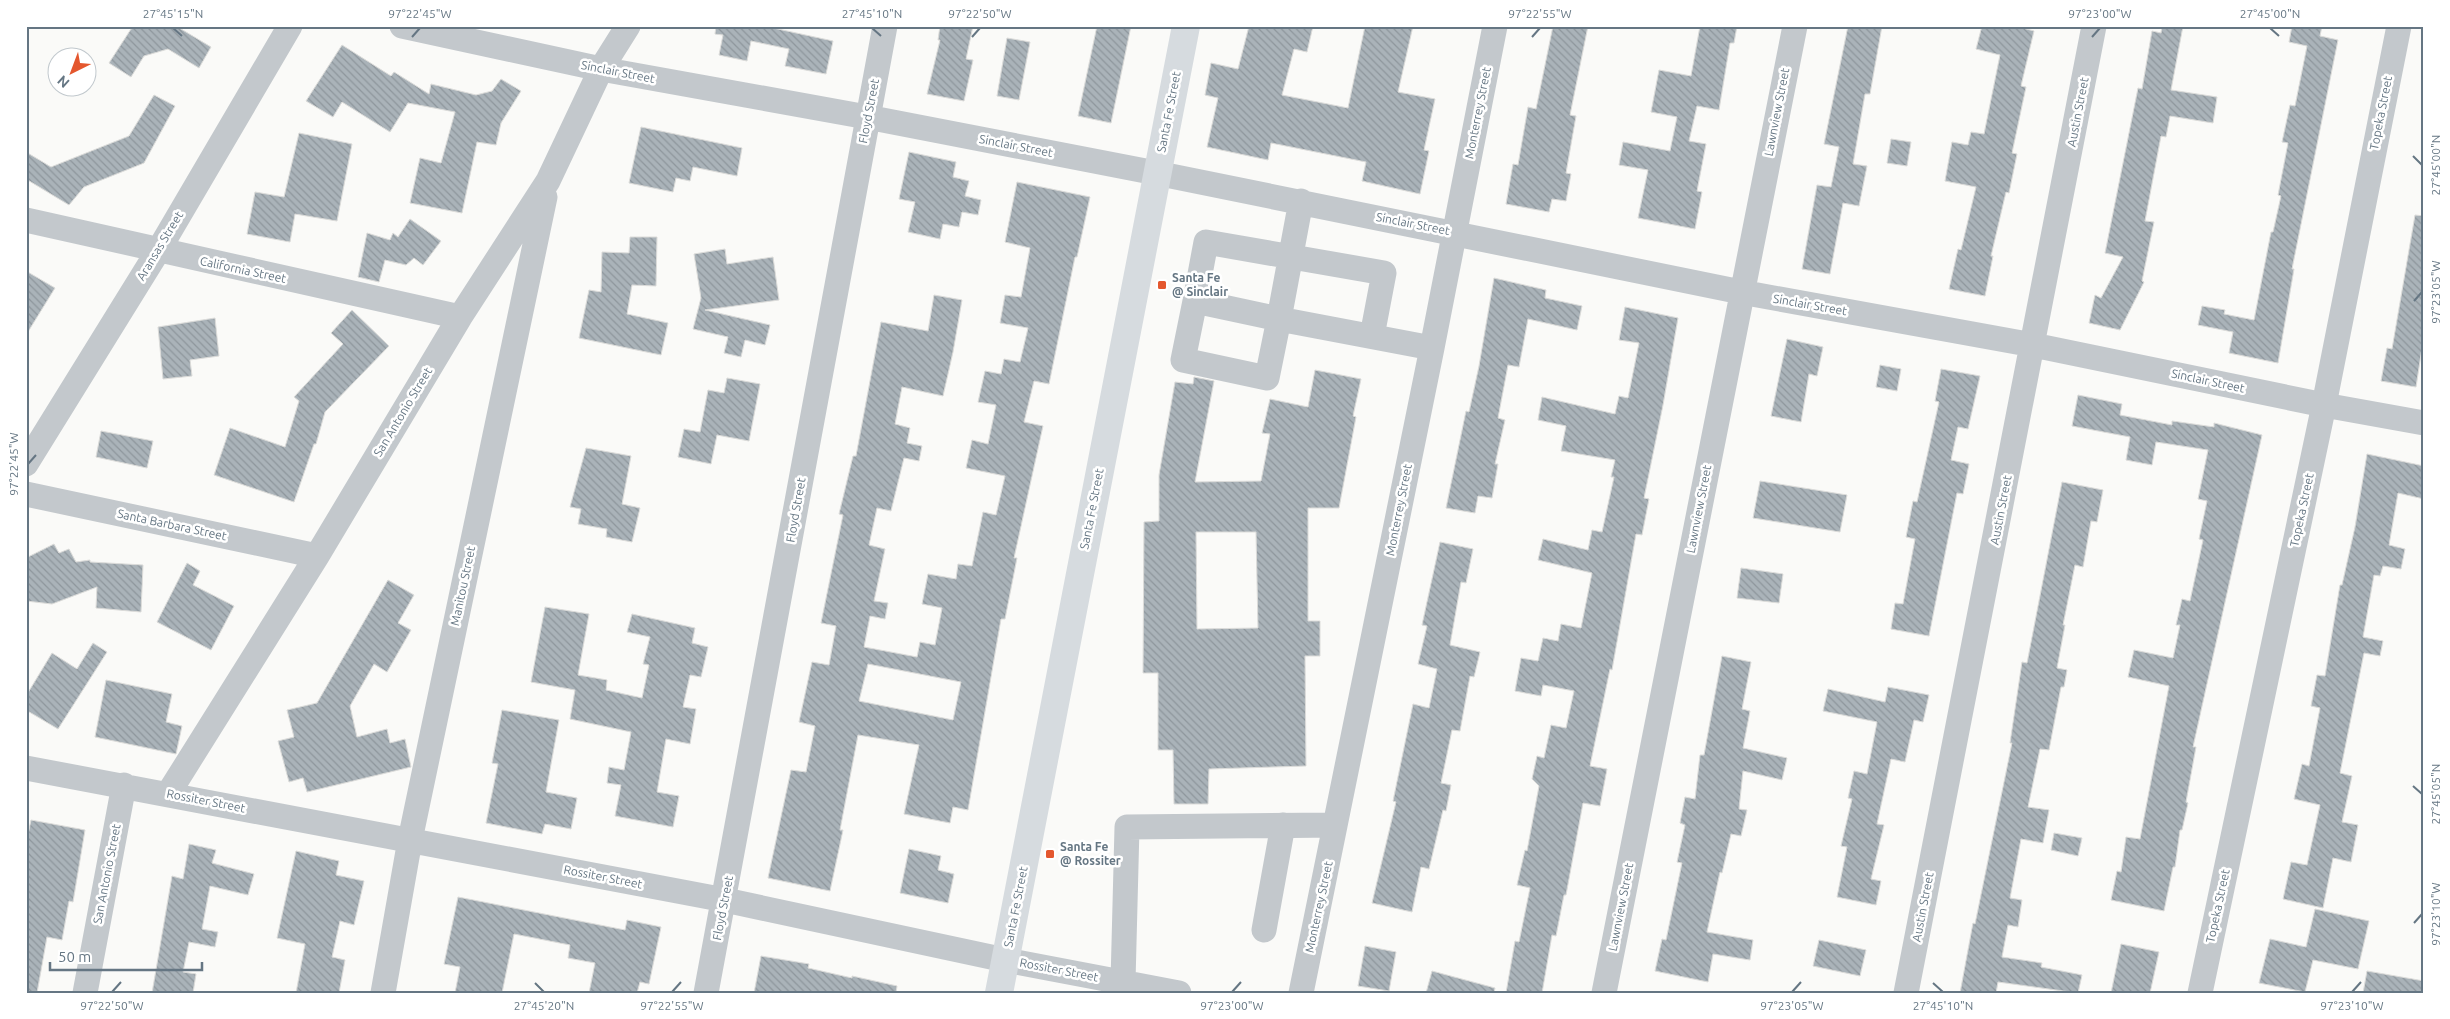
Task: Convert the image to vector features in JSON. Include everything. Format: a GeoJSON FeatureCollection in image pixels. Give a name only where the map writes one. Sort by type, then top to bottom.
{"type":"FeatureCollection","features":[{"type":"Feature","properties":{"kind":"main road","name":"Santa Fe Street"},"geometry":{"type":"LineString","coordinates":[[999,993],[1156,173],[1186,26]]}},
{"type":"Feature","properties":{"kind":"street","name":"Aransas Street"},"geometry":{"type":"LineString","coordinates":[[26,464],[158,251],[290,26]]}},
{"type":"Feature","properties":{"kind":"street","name":"Sinclair Street"},"geometry":{"type":"LineString","coordinates":[[402,26],[601,69],[867,117],[1301,201],[1742,292],[2033,345],[2324,405],[2424,423]]}},
{"type":"Feature","properties":{"kind":"street","name":"San Antonio Street"},"geometry":{"type":"LineString","coordinates":[[168,794],[317,556],[460,317],[548,181],[601,69],[628,26]]}},
{"type":"Feature","properties":{"kind":"street","name":"Floyd Street"},"geometry":{"type":"LineString","coordinates":[[706,993],[725,900],[885,26]]}},
{"type":"Feature","properties":{"kind":"street","name":"Monterrey Street"},"geometry":{"type":"LineString","coordinates":[[1301,993],[1432,348],[1495,26]]}},
{"type":"Feature","properties":{"kind":"street","name":"Lawnview Street"},"geometry":{"type":"LineString","coordinates":[[1604,993],[1794,26]]}},
{"type":"Feature","properties":{"kind":"street","name":"Austin Street"},"geometry":{"type":"LineString","coordinates":[[1906,993],[2094,26]]}},
{"type":"Feature","properties":{"kind":"street","name":"Topeka Street"},"geometry":{"type":"LineString","coordinates":[[2200,993],[2324,405],[2398,26]]}},
{"type":"Feature","properties":{"kind":"street","name":"Manitou Street"},"geometry":{"type":"LineString","coordinates":[[382,993],[410,840],[548,181]]}},
{"type":"Feature","properties":{"kind":"street"},"geometry":{"type":"LineString","coordinates":[[1301,201],[1289,257],[1267,378],[1183,360],[1206,242],[1289,257],[1384,273],[1372,336]]}},
{"type":"Feature","properties":{"kind":"street","name":"California Street"},"geometry":{"type":"LineString","coordinates":[[26,220],[460,317]]}},
{"type":"Feature","properties":{"kind":"street"},"geometry":{"type":"LineString","coordinates":[[1194,301],[1432,348]]}},
{"type":"Feature","properties":{"kind":"street","name":"Santa Barbara Street"},"geometry":{"type":"LineString","coordinates":[[26,494],[317,556]]}},
{"type":"Feature","properties":{"kind":"street","name":"Rossiter Street"},"geometry":{"type":"LineString","coordinates":[[26,768],[725,900],[1005,960],[1179,993]]}},
{"type":"Feature","properties":{"kind":"street","name":"San Antonio Street"},"geometry":{"type":"LineString","coordinates":[[85,993],[124,785]]}},
{"type":"Feature","properties":{"kind":"street"},"geometry":{"type":"LineString","coordinates":[[1264,930],[1283,825]]}},
{"type":"Feature","properties":{"kind":"street"},"geometry":{"type":"LineString","coordinates":[[1124,982],[1127,827],[1335,825]]}},
{"type":"Feature","properties":{"kind":"building"},"geometry":{"type":"Polygon","coordinates":[[[141,26],[176,26],[211,47],[199,68],[168,49],[144,56],[131,77],[109,63],[131,29],[141,26]]]}},
{"type":"Feature","properties":{"kind":"building"},"geometry":{"type":"Polygon","coordinates":[[[716,26],[764,26],[833,41],[826,74],[785,66],[789,49],[751,41],[747,61],[719,55],[723,35],[715,34],[716,26]]]}},
{"type":"Feature","properties":{"kind":"building"},"geometry":{"type":"Polygon","coordinates":[[[940,26],[973,26],[966,59],[973,60],[964,101],[927,94],[940,40],[938,40],[940,26]]]}},
{"type":"Feature","properties":{"kind":"building"},"geometry":{"type":"Polygon","coordinates":[[[1097,26],[1131,26],[1111,123],[1078,116],[1097,26]]]}},
{"type":"Feature","properties":{"kind":"building"},"geometry":{"type":"Polygon","coordinates":[[[1249,26],[1313,26],[1307,52],[1294,49],[1282,95],[1348,108],[1365,26],[1413,26],[1398,92],[1435,99],[1424,150],[1429,151],[1420,194],[1362,181],[1366,162],[1271,143],[1268,160],[1207,147],[1218,98],[1205,95],[1211,63],[1238,69],[1249,26]]]}},
{"type":"Feature","properties":{"kind":"building"},"geometry":{"type":"Polygon","coordinates":[[[1553,26],[1588,26],[1570,115],[1576,116],[1566,173],[1571,174],[1566,201],[1552,199],[1549,212],[1506,204],[1513,164],[1518,165],[1528,107],[1536,109],[1553,26]]]}},
{"type":"Feature","properties":{"kind":"building"},"geometry":{"type":"Polygon","coordinates":[[[1700,26],[1737,26],[1734,43],[1730,43],[1719,110],[1697,106],[1689,141],[1706,144],[1697,191],[1702,192],[1695,229],[1638,218],[1648,170],[1619,165],[1623,142],[1670,151],[1677,117],[1651,112],[1659,70],[1691,76],[1700,26]]]}},
{"type":"Feature","properties":{"kind":"building"},"geometry":{"type":"Polygon","coordinates":[[[1848,26],[1882,26],[1870,94],[1865,94],[1853,164],[1867,166],[1859,206],[1843,203],[1830,274],[1802,269],[1817,185],[1831,187],[1839,147],[1824,144],[1848,26]]]}},
{"type":"Feature","properties":{"kind":"building"},"geometry":{"type":"Polygon","coordinates":[[[1982,26],[2015,26],[2034,31],[2021,86],[2026,87],[2012,153],[2017,154],[2009,193],[2006,192],[1991,256],[1993,256],[1985,296],[1949,289],[1958,249],[1961,250],[1976,187],[1945,181],[1952,142],[1968,145],[1971,132],[1984,134],[2000,55],[1976,49],[1982,26]]]}},
{"type":"Feature","properties":{"kind":"building"},"geometry":{"type":"Polygon","coordinates":[[[2162,26],[2183,26],[2171,90],[2217,97],[2213,123],[2170,116],[2166,137],[2161,136],[2145,221],[2154,222],[2142,281],[2144,282],[2120,330],[2089,323],[2095,295],[2101,298],[2123,257],[2105,253],[2138,88],[2142,89],[2152,31],[2161,33],[2162,26]]]}},
{"type":"Feature","properties":{"kind":"building"},"geometry":{"type":"Polygon","coordinates":[[[2292,26],[2322,26],[2320,36],[2338,40],[2292,269],[2294,269],[2278,363],[2229,353],[2233,332],[2198,325],[2202,306],[2225,310],[2224,314],[2254,320],[2271,232],[2273,232],[2281,196],[2278,195],[2288,143],[2282,142],[2290,105],[2295,106],[2307,46],[2289,42],[2292,26]]]}},
{"type":"Feature","properties":{"kind":"building"},"geometry":{"type":"Polygon","coordinates":[[[1007,38],[1030,42],[1019,100],[997,96],[1007,38]]]}},
{"type":"Feature","properties":{"kind":"building"},"geometry":{"type":"Polygon","coordinates":[[[342,45],[391,76],[394,72],[429,94],[431,84],[476,95],[492,91],[501,79],[521,91],[501,123],[496,145],[477,142],[462,213],[410,203],[420,158],[441,163],[455,112],[408,103],[390,132],[342,102],[333,117],[306,101],[342,45]]]}},
{"type":"Feature","properties":{"kind":"building"},"geometry":{"type":"Polygon","coordinates":[[[154,95],[175,106],[144,163],[84,187],[69,205],[26,179],[26,152],[51,167],[129,136],[154,95]]]}},
{"type":"Feature","properties":{"kind":"building"},"geometry":{"type":"Polygon","coordinates":[[[641,127],[742,148],[737,176],[693,167],[690,181],[676,178],[673,192],[629,183],[641,127]]]}},
{"type":"Feature","properties":{"kind":"building"},"geometry":{"type":"Polygon","coordinates":[[[299,133],[352,144],[337,221],[295,214],[290,242],[247,234],[255,192],[284,197],[299,133]]]}},
{"type":"Feature","properties":{"kind":"building"},"geometry":{"type":"Polygon","coordinates":[[[1891,139],[1911,142],[1907,166],[1887,163],[1891,139]]]}},
{"type":"Feature","properties":{"kind":"building"},"geometry":{"type":"Polygon","coordinates":[[[909,152],[956,162],[953,177],[969,181],[965,196],[981,200],[978,215],[962,212],[959,227],[943,224],[940,239],[908,232],[915,202],[899,199],[909,152]]]}},
{"type":"Feature","properties":{"kind":"building"},"geometry":{"type":"Polygon","coordinates":[[[1017,182],[1090,197],[1077,257],[1075,257],[1049,384],[1034,381],[1024,422],[1043,426],[1014,558],[1017,558],[1005,619],[1001,619],[968,810],[953,807],[950,823],[904,814],[919,745],[858,735],[840,830],[843,830],[830,891],[768,878],[791,770],[806,772],[815,726],[799,722],[812,662],[829,665],[836,626],[821,623],[843,515],[839,514],[853,456],[856,456],[881,322],[928,331],[934,295],[962,300],[943,396],[902,387],[895,424],[910,428],[907,443],[922,446],[919,461],[904,458],[891,511],[877,508],[869,545],[885,549],[874,601],[888,603],[885,619],[870,616],[864,647],[917,657],[920,642],[935,645],[942,608],[922,604],[928,574],[956,579],[958,564],[972,566],[983,512],[996,515],[1005,476],[966,468],[972,440],[988,444],[996,405],[978,402],[985,371],[1001,374],[1004,359],[1020,362],[1028,328],[1000,323],[1005,295],[1021,297],[1030,248],[1005,242],[1017,182]],[[868,664],[859,701],[953,720],[961,682],[868,664]]]}},
{"type":"Feature","properties":{"kind":"building"},"geometry":{"type":"Polygon","coordinates":[[[2415,215],[2424,216],[2424,335],[2416,387],[2381,381],[2387,348],[2392,349],[2415,215]]]}},
{"type":"Feature","properties":{"kind":"building"},"geometry":{"type":"Polygon","coordinates":[[[410,219],[441,241],[423,265],[414,258],[406,265],[385,260],[379,282],[358,277],[367,233],[390,240],[393,233],[398,237],[410,219]]]}},
{"type":"Feature","properties":{"kind":"building"},"geometry":{"type":"Polygon","coordinates":[[[630,237],[657,237],[656,286],[632,285],[627,314],[668,323],[661,355],[579,338],[589,290],[601,292],[602,252],[629,253],[630,237]]]}},
{"type":"Feature","properties":{"kind":"building"},"geometry":{"type":"Polygon","coordinates":[[[725,249],[727,264],[773,257],[779,300],[705,310],[770,325],[765,345],[745,340],[741,357],[724,353],[728,337],[693,329],[701,298],[694,254],[725,249]]]}},
{"type":"Feature","properties":{"kind":"building"},"geometry":{"type":"Polygon","coordinates":[[[26,271],[55,288],[26,335],[26,271]]]}},
{"type":"Feature","properties":{"kind":"building"},"geometry":{"type":"Polygon","coordinates":[[[1494,278],[1546,290],[1545,298],[1582,306],[1577,330],[1528,319],[1519,367],[1508,365],[1498,418],[1505,420],[1495,464],[1498,464],[1492,498],[1478,496],[1475,513],[1446,508],[1466,411],[1469,412],[1479,366],[1494,278]]]}},
{"type":"Feature","properties":{"kind":"building"},"geometry":{"type":"Polygon","coordinates":[[[1625,307],[1678,318],[1644,498],[1649,499],[1642,535],[1636,534],[1612,670],[1610,669],[1590,766],[1607,769],[1600,806],[1583,803],[1566,895],[1564,895],[1556,936],[1552,935],[1542,993],[1506,993],[1515,941],[1519,942],[1530,888],[1517,885],[1525,850],[1527,851],[1539,786],[1532,779],[1537,756],[1544,758],[1551,725],[1566,728],[1574,691],[1543,685],[1541,696],[1515,691],[1521,658],[1538,661],[1543,638],[1558,641],[1561,624],[1581,628],[1592,573],[1538,560],[1543,539],[1588,550],[1592,530],[1602,532],[1614,477],[1611,477],[1615,460],[1561,451],[1566,426],[1538,420],[1542,397],[1615,414],[1619,396],[1628,398],[1639,343],[1619,340],[1625,307]]]}},
{"type":"Feature","properties":{"kind":"building"},"geometry":{"type":"Polygon","coordinates":[[[352,310],[389,346],[325,412],[316,444],[314,444],[294,502],[214,475],[230,428],[285,447],[299,401],[294,397],[343,344],[331,333],[352,310]]]}},
{"type":"Feature","properties":{"kind":"building"},"geometry":{"type":"Polygon","coordinates":[[[215,318],[219,356],[190,360],[192,376],[163,379],[158,327],[215,318]]]}},
{"type":"Feature","properties":{"kind":"building"},"geometry":{"type":"Polygon","coordinates":[[[1787,339],[1823,347],[1817,376],[1809,374],[1801,422],[1771,416],[1787,339]]]}},
{"type":"Feature","properties":{"kind":"building"},"geometry":{"type":"Polygon","coordinates":[[[1880,365],[1901,369],[1897,391],[1876,387],[1880,365]]]}},
{"type":"Feature","properties":{"kind":"building"},"geometry":{"type":"Polygon","coordinates":[[[1941,369],[1980,376],[1968,429],[1958,427],[1951,460],[1969,464],[1963,494],[1957,493],[1929,636],[1891,629],[1895,603],[1903,604],[1915,539],[1906,537],[1913,501],[1917,502],[1939,402],[1935,401],[1941,369]]]}},
{"type":"Feature","properties":{"kind":"building"},"geometry":{"type":"Polygon","coordinates":[[[1315,370],[1361,379],[1353,416],[1356,417],[1339,508],[1308,508],[1308,621],[1320,621],[1320,656],[1305,656],[1306,766],[1209,769],[1208,804],[1174,804],[1173,750],[1158,750],[1158,673],[1143,673],[1144,522],[1159,521],[1159,475],[1175,382],[1193,384],[1194,377],[1214,381],[1195,482],[1261,481],[1270,434],[1262,433],[1270,399],[1308,407],[1315,370]],[[1196,532],[1197,629],[1258,628],[1256,532],[1196,532]]]}},
{"type":"Feature","properties":{"kind":"building"},"geometry":{"type":"Polygon","coordinates":[[[727,378],[760,384],[749,441],[717,435],[711,464],[678,457],[684,429],[700,432],[708,390],[724,393],[727,378]]]}},
{"type":"Feature","properties":{"kind":"building"},"geometry":{"type":"Polygon","coordinates":[[[2078,395],[2122,404],[2120,415],[2172,425],[2172,421],[2214,427],[2214,423],[2262,435],[2193,747],[2196,747],[2186,802],[2188,803],[2182,830],[2180,830],[2175,867],[2173,867],[2164,911],[2111,900],[2117,871],[2121,872],[2126,837],[2140,839],[2169,686],[2128,677],[2134,650],[2173,658],[2180,625],[2176,625],[2182,599],[2190,601],[2203,540],[2199,539],[2207,501],[2198,499],[2208,450],[2156,442],[2152,465],[2126,460],[2130,437],[2072,426],[2078,395]]]}},
{"type":"Feature","properties":{"kind":"building"},"geometry":{"type":"Polygon","coordinates":[[[101,431],[153,441],[147,468],[96,457],[101,431]]]}},
{"type":"Feature","properties":{"kind":"building"},"geometry":{"type":"Polygon","coordinates":[[[586,448],[631,456],[622,504],[640,508],[632,542],[606,537],[607,529],[578,524],[581,509],[570,507],[586,448]]]}},
{"type":"Feature","properties":{"kind":"building"},"geometry":{"type":"Polygon","coordinates":[[[2367,454],[2424,466],[2424,499],[2398,493],[2389,545],[2405,549],[2401,569],[2383,566],[2380,576],[2374,575],[2363,637],[2383,641],[2380,656],[2364,653],[2340,773],[2352,776],[2342,822],[2358,825],[2351,862],[2333,858],[2323,908],[2283,899],[2291,862],[2307,865],[2320,805],[2294,799],[2302,764],[2309,766],[2320,708],[2311,706],[2317,675],[2325,676],[2340,585],[2342,585],[2355,527],[2367,454]]]}},
{"type":"Feature","properties":{"kind":"building"},"geometry":{"type":"Polygon","coordinates":[[[1760,481],[1847,495],[1840,532],[1753,518],[1760,481]]]}},
{"type":"Feature","properties":{"kind":"building"},"geometry":{"type":"Polygon","coordinates":[[[2062,482],[2103,490],[2097,522],[2091,521],[2083,567],[2075,565],[2057,668],[2067,670],[2064,687],[2061,687],[2049,750],[2040,749],[2028,807],[2049,810],[2043,843],[2021,839],[2010,898],[2022,900],[2018,927],[2008,925],[2002,957],[2042,963],[2041,967],[2082,975],[2078,993],[1998,982],[1996,993],[1960,993],[1973,923],[1975,924],[2012,743],[2010,743],[2022,662],[2027,663],[2062,482]]]}},
{"type":"Feature","properties":{"kind":"building"},"geometry":{"type":"Polygon","coordinates":[[[1440,542],[1473,549],[1466,583],[1461,582],[1450,645],[1480,652],[1474,677],[1470,676],[1460,731],[1452,730],[1441,783],[1451,785],[1446,811],[1443,810],[1429,869],[1421,867],[1412,912],[1372,903],[1396,802],[1393,801],[1413,704],[1429,708],[1437,669],[1418,664],[1427,626],[1422,625],[1440,542]]]}},
{"type":"Feature","properties":{"kind":"building"},"geometry":{"type":"Polygon","coordinates":[[[54,544],[59,553],[69,549],[76,562],[90,560],[90,562],[143,565],[141,612],[96,608],[97,587],[52,604],[26,601],[26,558],[54,544]]]}},
{"type":"Feature","properties":{"kind":"building"},"geometry":{"type":"Polygon","coordinates":[[[187,563],[200,571],[193,585],[234,606],[211,650],[157,622],[187,563]]]}},
{"type":"Feature","properties":{"kind":"building"},"geometry":{"type":"Polygon","coordinates":[[[1741,568],[1783,574],[1779,603],[1737,598],[1741,568]]]}},
{"type":"Feature","properties":{"kind":"building"},"geometry":{"type":"Polygon","coordinates":[[[388,580],[414,595],[398,623],[411,630],[387,672],[374,664],[350,706],[357,737],[387,729],[390,743],[405,739],[411,767],[307,792],[303,778],[289,782],[278,741],[294,737],[287,710],[317,703],[388,580]]]}},
{"type":"Feature","properties":{"kind":"building"},"geometry":{"type":"Polygon","coordinates":[[[545,607],[589,614],[578,675],[607,680],[606,690],[642,698],[649,665],[643,664],[650,637],[627,632],[632,614],[695,628],[692,643],[708,647],[701,677],[690,675],[683,707],[696,709],[690,744],[666,739],[657,792],[679,796],[673,827],[615,816],[621,785],[607,783],[609,767],[624,770],[631,732],[570,719],[575,690],[531,682],[545,607]]]}},
{"type":"Feature","properties":{"kind":"building"},"geometry":{"type":"Polygon","coordinates":[[[93,643],[107,652],[58,729],[26,710],[26,696],[52,653],[77,669],[93,643]]]}},
{"type":"Feature","properties":{"kind":"building"},"geometry":{"type":"Polygon","coordinates":[[[1722,656],[1751,662],[1742,709],[1750,711],[1743,748],[1787,758],[1782,780],[1743,771],[1739,809],[1747,810],[1741,836],[1731,834],[1722,873],[1720,872],[1707,932],[1753,940],[1750,960],[1713,954],[1708,982],[1655,971],[1662,939],[1666,940],[1682,863],[1677,862],[1685,825],[1680,823],[1685,797],[1695,799],[1700,755],[1704,755],[1722,656]]]}},
{"type":"Feature","properties":{"kind":"building"},"geometry":{"type":"Polygon","coordinates":[[[106,680],[172,694],[166,722],[182,726],[176,754],[95,737],[106,680]]]}},
{"type":"Feature","properties":{"kind":"building"},"geometry":{"type":"Polygon","coordinates":[[[1888,687],[1929,695],[1923,722],[1914,720],[1905,762],[1891,759],[1877,824],[1884,825],[1871,879],[1881,881],[1876,905],[1837,897],[1847,847],[1841,846],[1852,799],[1848,798],[1854,771],[1867,774],[1877,722],[1823,711],[1828,689],[1885,702],[1888,687]]]}},
{"type":"Feature","properties":{"kind":"building"},"geometry":{"type":"Polygon","coordinates":[[[502,710],[559,720],[546,792],[577,798],[571,829],[545,824],[542,834],[486,823],[498,764],[492,763],[502,710]]]}},
{"type":"Feature","properties":{"kind":"building"},"geometry":{"type":"Polygon","coordinates":[[[31,820],[85,830],[73,902],[69,901],[62,940],[47,937],[37,993],[26,993],[26,845],[31,820]]]}},
{"type":"Feature","properties":{"kind":"building"},"geometry":{"type":"Polygon","coordinates":[[[2054,833],[2082,838],[2078,856],[2051,850],[2054,833]]]}},
{"type":"Feature","properties":{"kind":"building"},"geometry":{"type":"Polygon","coordinates":[[[189,844],[216,850],[212,863],[254,874],[248,895],[210,886],[202,929],[218,932],[215,947],[189,942],[183,972],[196,974],[193,993],[152,993],[172,876],[183,879],[189,844]]]}},
{"type":"Feature","properties":{"kind":"building"},"geometry":{"type":"Polygon","coordinates":[[[909,849],[941,856],[938,870],[954,874],[948,903],[900,893],[909,849]]]}},
{"type":"Feature","properties":{"kind":"building"},"geometry":{"type":"Polygon","coordinates":[[[296,851],[339,861],[336,875],[364,881],[354,925],[340,921],[332,957],[345,960],[339,993],[296,993],[305,944],[277,938],[296,851]]]}},
{"type":"Feature","properties":{"kind":"building"},"geometry":{"type":"Polygon","coordinates":[[[458,897],[625,930],[627,920],[661,927],[649,984],[640,982],[637,993],[589,993],[595,963],[568,958],[570,945],[514,934],[502,993],[455,993],[460,967],[444,964],[458,897]]]}},
{"type":"Feature","properties":{"kind":"building"},"geometry":{"type":"Polygon","coordinates":[[[2315,909],[2369,921],[2358,969],[2313,960],[2305,992],[2259,983],[2270,939],[2306,947],[2315,909]]]}},
{"type":"Feature","properties":{"kind":"building"},"geometry":{"type":"Polygon","coordinates":[[[1819,940],[1866,950],[1860,976],[1813,966],[1819,940]]]}},
{"type":"Feature","properties":{"kind":"building"},"geometry":{"type":"Polygon","coordinates":[[[2121,944],[2159,952],[2150,993],[2111,993],[2121,944]]]}},
{"type":"Feature","properties":{"kind":"building"},"geometry":{"type":"Polygon","coordinates":[[[1365,946],[1396,952],[1389,991],[1358,986],[1365,946]]]}},
{"type":"Feature","properties":{"kind":"building"},"geometry":{"type":"Polygon","coordinates":[[[761,956],[809,964],[808,968],[897,986],[896,993],[754,993],[761,956]]]}},
{"type":"Feature","properties":{"kind":"building"},"geometry":{"type":"Polygon","coordinates":[[[1432,971],[1495,988],[1494,993],[1426,993],[1432,971]]]}},
{"type":"Feature","properties":{"kind":"building"},"geometry":{"type":"Polygon","coordinates":[[[2367,971],[2424,981],[2424,993],[2363,993],[2367,971]]]}},
{"type":"Feature","properties":{"kind":"place","name":"Santa Fe @ Sinclair"},"geometry":{"type":"Point","coordinates":[1162,285]}},
{"type":"Feature","properties":{"kind":"place","name":"Santa Fe @ Rossiter"},"geometry":{"type":"Point","coordinates":[1050,854]}}]}
